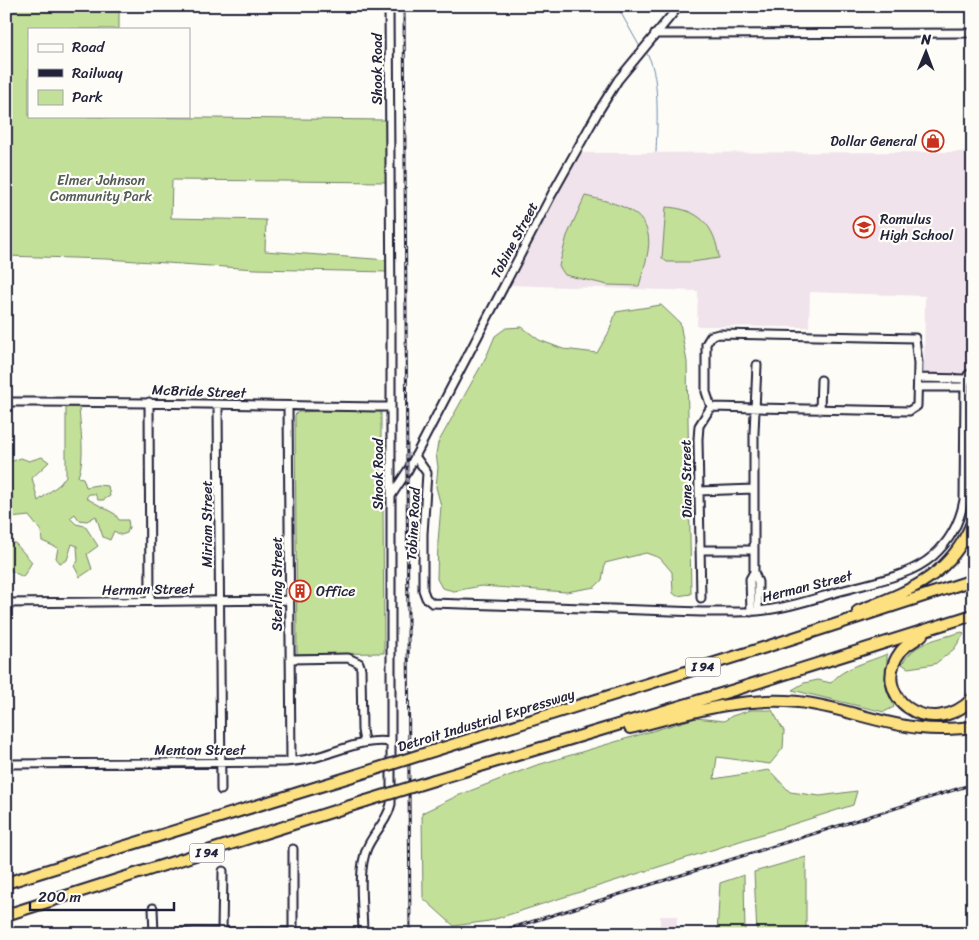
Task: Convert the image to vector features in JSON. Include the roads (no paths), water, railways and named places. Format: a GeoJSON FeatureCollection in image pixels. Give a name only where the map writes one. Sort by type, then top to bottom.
{"type":"FeatureCollection","features":[{"type":"Feature","properties":{"kind":"highway"},"geometry":{"type":"LineString","coordinates":[[766,647],[796,632],[848,615],[922,584],[936,573],[955,553],[973,521]]}},
{"type":"Feature","properties":{"kind":"highway","name":"Detroit Industrial Expressway"},"geometry":{"type":"LineString","coordinates":[[6,883],[766,647],[973,580]]}},
{"type":"Feature","properties":{"kind":"highway","name":"I 94"},"geometry":{"type":"LineString","coordinates":[[6,915],[434,780],[724,693],[973,615]]}},
{"type":"Feature","properties":{"kind":"highway"},"geometry":{"type":"LineString","coordinates":[[928,629],[921,637],[907,645],[892,669],[893,684],[900,701],[918,714],[934,717],[953,713],[973,698]]}},
{"type":"Feature","properties":{"kind":"highway"},"geometry":{"type":"LineString","coordinates":[[434,780],[439,784],[576,741],[701,709],[737,702],[778,700],[813,704],[921,729],[973,727]]}},
{"type":"Feature","properties":{"kind":"highway"},"geometry":{"type":"LineString","coordinates":[[6,877],[159,836]]}},
{"type":"Feature","properties":{"kind":"street","name":"Shook Road"},"geometry":{"type":"LineString","coordinates":[[363,934],[363,864],[371,840],[383,824],[391,804],[389,6]]}},
{"type":"Feature","properties":{"kind":"street","name":"Tobine Street"},"geometry":{"type":"LineString","coordinates":[[391,497],[415,456],[594,119],[618,80],[679,6]]}},
{"type":"Feature","properties":{"kind":"street"},"geometry":{"type":"LineString","coordinates":[[655,34],[973,33]]}},
{"type":"Feature","properties":{"kind":"street"},"geometry":{"type":"LineString","coordinates":[[719,334],[915,338],[918,382],[917,406],[909,411],[712,407],[706,392],[706,344],[711,336],[719,334]]}},
{"type":"Feature","properties":{"kind":"street"},"geometry":{"type":"LineString","coordinates":[[754,612],[758,582],[754,572],[757,365]]}},
{"type":"Feature","properties":{"kind":"street"},"geometry":{"type":"LineString","coordinates":[[918,382],[965,383],[973,372]]}},
{"type":"Feature","properties":{"kind":"street"},"geometry":{"type":"LineString","coordinates":[[820,410],[821,380]]}},
{"type":"Feature","properties":{"kind":"street","name":"Herman Street"},"geometry":{"type":"LineString","coordinates":[[426,598],[434,603],[447,604],[754,612],[795,604],[907,571],[926,562],[941,549],[956,527],[964,500],[965,383]]}},
{"type":"Feature","properties":{"kind":"street","name":"McBride Street"},"geometry":{"type":"LineString","coordinates":[[6,402],[149,402],[218,405],[390,407]]}},
{"type":"Feature","properties":{"kind":"street"},"geometry":{"type":"LineString","coordinates":[[149,402],[150,601]]}},
{"type":"Feature","properties":{"kind":"street","name":"Miriam Street"},"geometry":{"type":"LineString","coordinates":[[218,405],[220,790]]}},
{"type":"Feature","properties":{"kind":"street","name":"Sterling Street"},"geometry":{"type":"LineString","coordinates":[[288,406],[291,761]]}},
{"type":"Feature","properties":{"kind":"street","name":"Diane Street"},"geometry":{"type":"LineString","coordinates":[[701,598],[698,431],[699,426],[712,407]]}},
{"type":"Feature","properties":{"kind":"street","name":"Tobine Road"},"geometry":{"type":"LineString","coordinates":[[415,456],[427,473],[423,534],[423,590],[426,598]]}},
{"type":"Feature","properties":{"kind":"street"},"geometry":{"type":"LineString","coordinates":[[699,491],[754,489]]}},
{"type":"Feature","properties":{"kind":"street"},"geometry":{"type":"LineString","coordinates":[[700,550],[754,550]]}},
{"type":"Feature","properties":{"kind":"street","name":"Herman Street"},"geometry":{"type":"LineString","coordinates":[[6,603],[290,600]]}},
{"type":"Feature","properties":{"kind":"street"},"geometry":{"type":"LineString","coordinates":[[290,659],[348,658],[358,662],[361,669],[362,730],[364,742]]}},
{"type":"Feature","properties":{"kind":"street","name":"Menton Street"},"geometry":{"type":"LineString","coordinates":[[6,764],[291,761],[320,756],[364,742],[380,740],[391,742]]}},
{"type":"Feature","properties":{"kind":"street"},"geometry":{"type":"LineString","coordinates":[[293,849],[293,933]]}},
{"type":"Feature","properties":{"kind":"street"},"geometry":{"type":"LineString","coordinates":[[222,932],[223,871]]}},
{"type":"Feature","properties":{"kind":"street"},"geometry":{"type":"LineString","coordinates":[[153,908],[154,934],[222,932],[363,934]]}},
{"type":"Feature","properties":{"kind":"waterway"},"geometry":{"type":"LineString","coordinates":[[617,6],[640,47]]}},
{"type":"Feature","properties":{"kind":"waterway"},"geometry":{"type":"LineString","coordinates":[[645,51],[654,71],[656,85],[656,152]]}},
{"type":"Feature","properties":{"kind":"railway"},"geometry":{"type":"LineString","coordinates":[[404,6],[410,934]]}},
{"type":"Feature","properties":{"kind":"railway"},"geometry":{"type":"LineString","coordinates":[[492,934],[973,784]]}},
{"type":"Feature","properties":{"kind":"place","name":"Dollar General"},"geometry":{"type":"Point","coordinates":[933,141]}},
{"type":"Feature","properties":{"kind":"place","name":"Romulus High School"},"geometry":{"type":"Point","coordinates":[864,227]}},
{"type":"Feature","properties":{"kind":"place","name":"Office"},"geometry":{"type":"Point","coordinates":[300,591]}},
{"type":"Feature","properties":{"kind":"park label","name":"Elmer Johnson Community Park"},"geometry":{"type":"Point","coordinates":[101,188]}}]}
